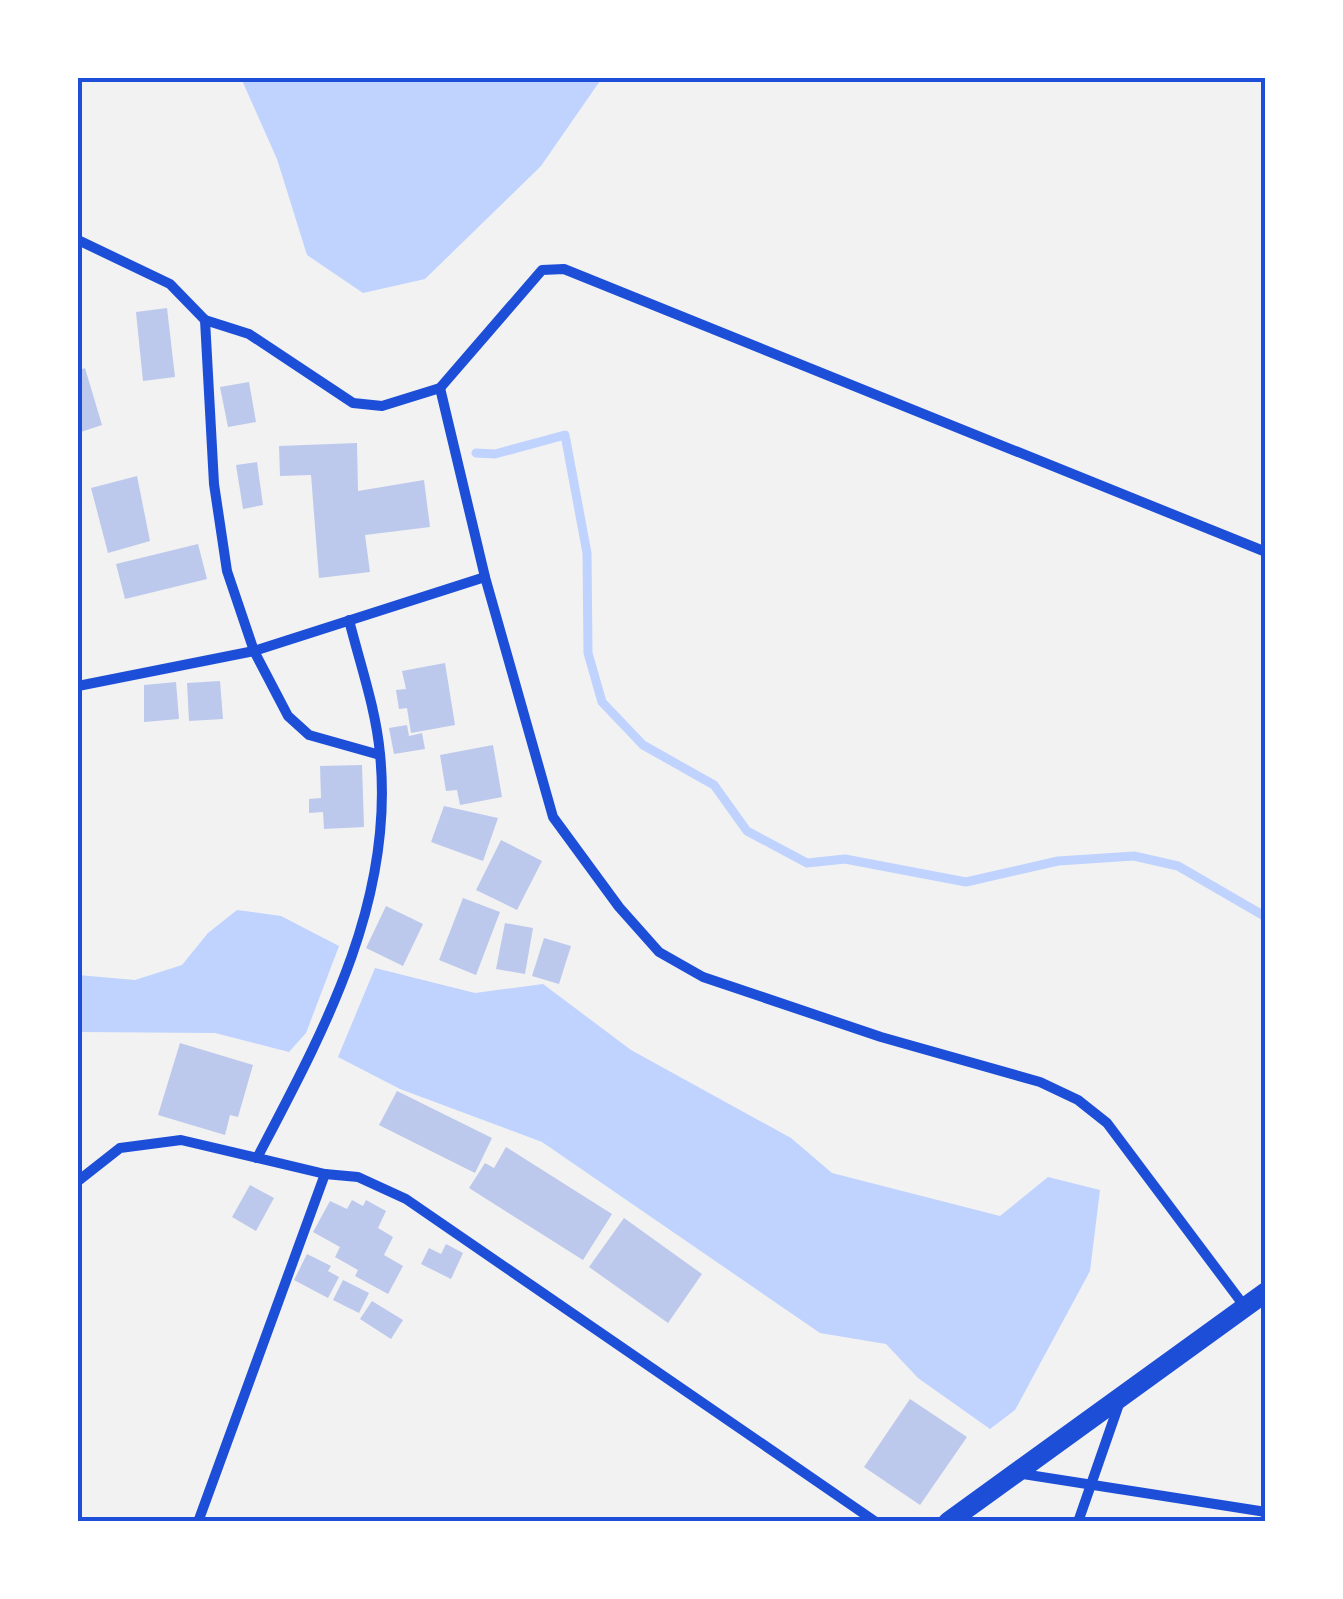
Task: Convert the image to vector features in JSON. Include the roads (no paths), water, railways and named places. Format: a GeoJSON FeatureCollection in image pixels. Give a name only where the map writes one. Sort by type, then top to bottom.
{"type":"FeatureCollection","features":[{"type":"Feature","properties":{"kind":"main road"},"geometry":{"type":"LineString","coordinates":[[948,1522],[1266,1292]]}},
{"type":"Feature","properties":{"kind":"street"},"geometry":{"type":"LineString","coordinates":[[78,240],[170,284],[204,320],[249,334],[353,403],[382,406],[440,388],[542,270],[564,270],[1266,552]]}},
{"type":"Feature","properties":{"kind":"street"},"geometry":{"type":"LineString","coordinates":[[204,320],[227,571],[254,651],[288,716],[309,734],[380,755]]}},
{"type":"Feature","properties":{"kind":"street"},"geometry":{"type":"LineString","coordinates":[[440,388],[486,577],[553,817],[586,867],[659,952],[703,977],[751,996],[1040,1082],[1078,1100],[1108,1123],[1245,1308]]}},
{"type":"Feature","properties":{"kind":"street"},"geometry":{"type":"LineString","coordinates":[[78,686],[254,651],[486,577]]}},
{"type":"Feature","properties":{"kind":"street"},"geometry":{"type":"LineString","coordinates":[[257,1158],[337,1005],[376,865],[380,755],[349,620]]}},
{"type":"Feature","properties":{"kind":"street"},"geometry":{"type":"LineString","coordinates":[[78,1181],[120,1148],[182,1140],[325,1174],[358,1177],[406,1199],[876,1522]]}},
{"type":"Feature","properties":{"kind":"street"},"geometry":{"type":"LineString","coordinates":[[198,1522],[325,1174]]}},
{"type":"Feature","properties":{"kind":"street"},"geometry":{"type":"LineString","coordinates":[[1078,1522],[1122,1396]]}},
{"type":"Feature","properties":{"kind":"street"},"geometry":{"type":"LineString","coordinates":[[1015,1473],[1266,1512]]}},
{"type":"Feature","properties":{"kind":"water"},"geometry":{"type":"Polygon","coordinates":[[[241,78],[602,78],[541,166],[425,279],[363,293],[307,255],[277,159],[241,78]]]}},
{"type":"Feature","properties":{"kind":"water"},"geometry":{"type":"Polygon","coordinates":[[[237,910],[281,916],[339,946],[306,1033],[289,1052],[215,1033],[78,1032],[78,975],[135,980],[182,965],[208,933],[237,910]]]}},
{"type":"Feature","properties":{"kind":"water"},"geometry":{"type":"Polygon","coordinates":[[[375,968],[475,993],[543,984],[631,1050],[791,1138],[832,1173],[1000,1216],[1048,1177],[1100,1190],[1090,1271],[1015,1410],[990,1429],[918,1378],[886,1344],[820,1333],[542,1142],[400,1089],[338,1057],[375,968]]]}},
{"type":"Feature","properties":{"kind":"waterway"},"geometry":{"type":"LineString","coordinates":[[476,453],[495,454],[565,435],[587,553],[588,653],[602,702],[643,745],[714,785],[747,831],[807,863],[845,859],[966,882],[1058,861],[1134,856],[1178,866],[1266,917]]}}]}
